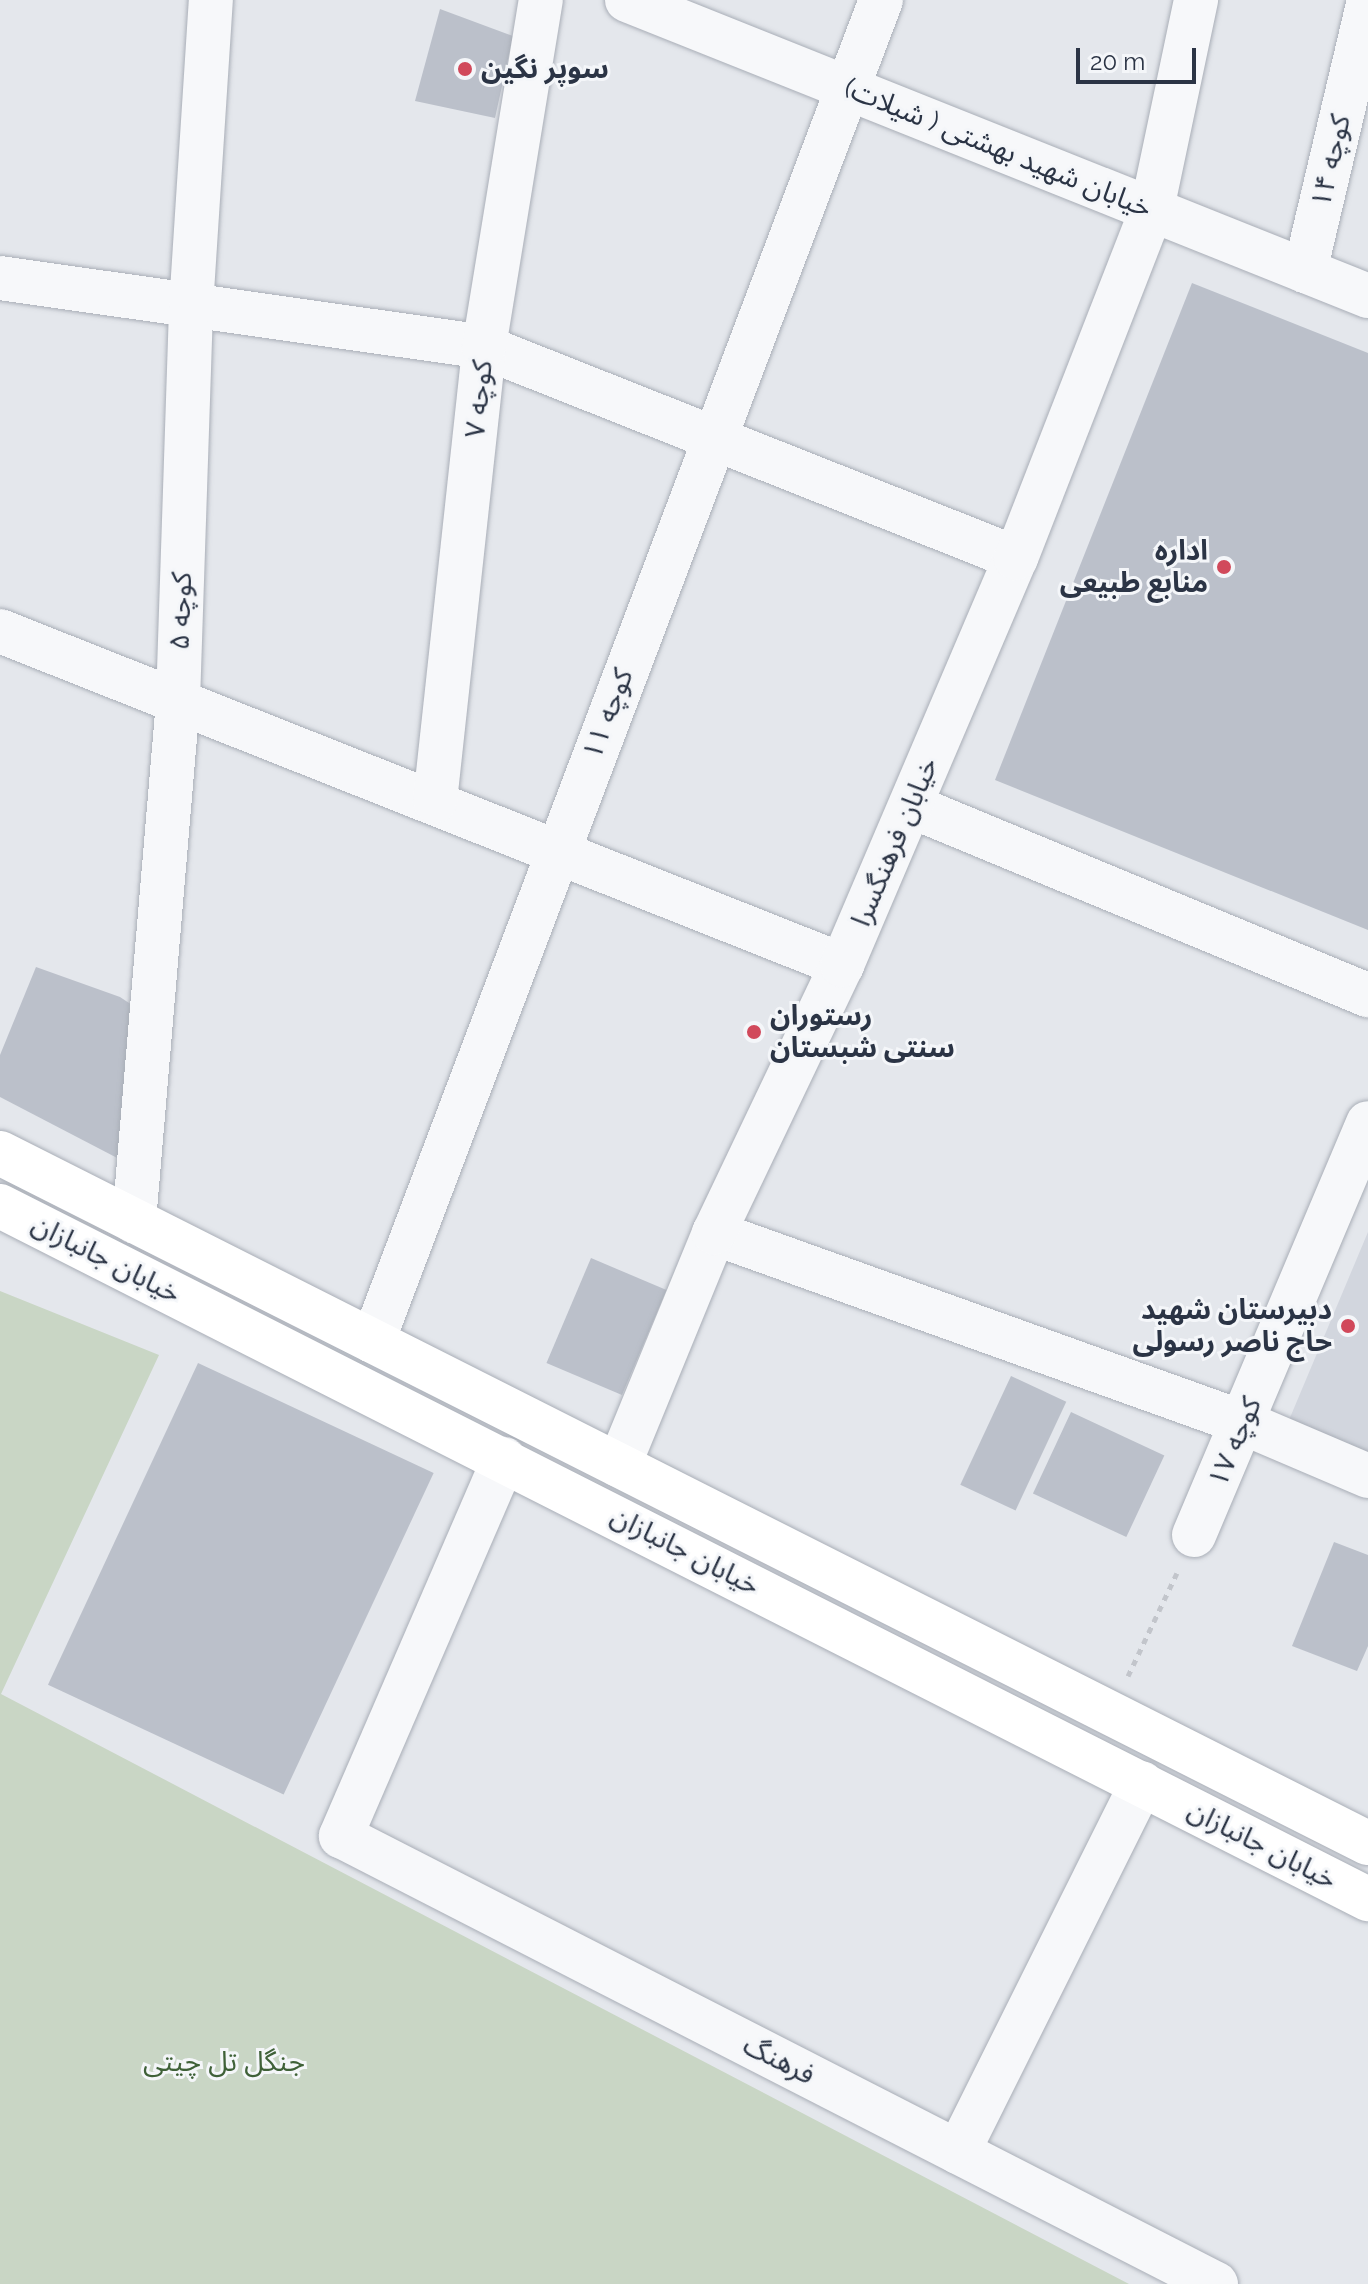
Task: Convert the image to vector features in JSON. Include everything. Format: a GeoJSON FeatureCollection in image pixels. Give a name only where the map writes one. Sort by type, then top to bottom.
{"type":"FeatureCollection","features":[{"type":"Feature","properties":{"kind":"main road","name":"خیابان جانبازان"},"geometry":{"type":"LineString","coordinates":[[0,1153],[1368,1843]]}},
{"type":"Feature","properties":{"kind":"main road","name":"خیابان جانبازان"},"geometry":{"type":"LineString","coordinates":[[0,1206],[1368,1899]]}},
{"type":"Feature","properties":{"kind":"main road"},"geometry":{"type":"LineString","coordinates":[[946,1683],[968,1641]]}},
{"type":"Feature","properties":{"kind":"street","name":"کوچه ۵"},"geometry":{"type":"LineString","coordinates":[[134,1221],[178,701],[191,307],[211,0]]}},
{"type":"Feature","properties":{"kind":"street","name":"کوچه ۷"},"geometry":{"type":"LineString","coordinates":[[435,801],[484,347],[541,0]]}},
{"type":"Feature","properties":{"kind":"street","name":"خیابان شهید بهشتی ( شیلات)"},"geometry":{"type":"LineString","coordinates":[[627,0],[1368,296]]}},
{"type":"Feature","properties":{"kind":"street","name":"کوچه ۱۱"},"geometry":{"type":"LineString","coordinates":[[373,1341],[712,437],[881,0]]}},
{"type":"Feature","properties":{"kind":"street","name":"خیابان فرهنگسرا"},"geometry":{"type":"LineString","coordinates":[[619,1465],[714,1233],[842,965],[1016,558],[1152,209],[1196,0]]}},
{"type":"Feature","properties":{"kind":"street","name":"کوچه ۱۴"},"geometry":{"type":"LineString","coordinates":[[1305,271],[1368,4]]}},
{"type":"Feature","properties":{"kind":"street"},"geometry":{"type":"LineString","coordinates":[[0,278],[484,347],[1016,558]]}},
{"type":"Feature","properties":{"kind":"street"},"geometry":{"type":"LineString","coordinates":[[0,631],[842,965]]}},
{"type":"Feature","properties":{"kind":"street"},"geometry":{"type":"LineString","coordinates":[[911,806],[1368,995]]}},
{"type":"Feature","properties":{"kind":"street","name":"کوچه ۱۷"},"geometry":{"type":"LineString","coordinates":[[1194,1535],[1244,1423],[1368,1123]]}},
{"type":"Feature","properties":{"kind":"street"},"geometry":{"type":"LineString","coordinates":[[714,1233],[1244,1423],[1368,1476]]}},
{"type":"Feature","properties":{"kind":"street","name":"فرهنگ"},"geometry":{"type":"LineString","coordinates":[[504,1459],[341,1836],[1216,2284]]}},
{"type":"Feature","properties":{"kind":"street"},"geometry":{"type":"LineString","coordinates":[[958,2152],[1142,1783]]}},
{"type":"Feature","properties":{"kind":"path"},"geometry":{"type":"LineString","coordinates":[[1111,1713],[1194,1535]]}},
{"type":"Feature","properties":{"kind":"shaded area","name":"دبیرستان شهید حاج ناصر رسولی"},"geometry":{"type":"Polygon","coordinates":[[[1368,1232],[1368,1453],[1289,1420],[1368,1232]]]}},
{"type":"Feature","properties":{"kind":"green space","name":"جنگل تل چیتی"},"geometry":{"type":"Polygon","coordinates":[[[0,1291],[159,1355],[1,1694],[1129,2284],[0,2284],[0,1291]]]}},
{"type":"Feature","properties":{"kind":"building","name":"سوپر نگین"},"geometry":{"type":"Polygon","coordinates":[[[440,9],[513,36],[495,118],[415,101],[440,9]]]}},
{"type":"Feature","properties":{"kind":"building","name":"اداره منابع طبیعی"},"geometry":{"type":"Polygon","coordinates":[[[1192,283],[1368,353],[1368,930],[995,780],[1192,283]]]}},
{"type":"Feature","properties":{"kind":"building"},"geometry":{"type":"Polygon","coordinates":[[[36,967],[120,997],[147,1015],[123,1161],[0,1097],[0,1055],[36,967]]]}},
{"type":"Feature","properties":{"kind":"building"},"geometry":{"type":"Polygon","coordinates":[[[591,1258],[666,1290],[622,1395],[546,1363],[591,1258]]]}},
{"type":"Feature","properties":{"kind":"building"},"geometry":{"type":"Polygon","coordinates":[[[198,1363],[434,1473],[284,1795],[48,1685],[198,1363]]]}},
{"type":"Feature","properties":{"kind":"building"},"geometry":{"type":"Polygon","coordinates":[[[1011,1376],[1066,1402],[1016,1511],[960,1485],[1011,1376]]]}},
{"type":"Feature","properties":{"kind":"building"},"geometry":{"type":"Polygon","coordinates":[[[1071,1412],[1164,1456],[1126,1537],[1033,1494],[1071,1412]]]}},
{"type":"Feature","properties":{"kind":"building"},"geometry":{"type":"Polygon","coordinates":[[[1334,1542],[1368,1555],[1368,1646],[1357,1671],[1292,1646],[1334,1542]]]}},
{"type":"Feature","properties":{"kind":"place","name":"سوپر نگین"},"geometry":{"type":"Point","coordinates":[465,69]}},
{"type":"Feature","properties":{"kind":"place","name":"اداره منابع طبیعی"},"geometry":{"type":"Point","coordinates":[1224,567]}},
{"type":"Feature","properties":{"kind":"place","name":"رستوران سنتی شبستان"},"geometry":{"type":"Point","coordinates":[754,1032]}},
{"type":"Feature","properties":{"kind":"place","name":"دبیرستان شهید حاج ناصر رسولی"},"geometry":{"type":"Point","coordinates":[1348,1326]}}]}
